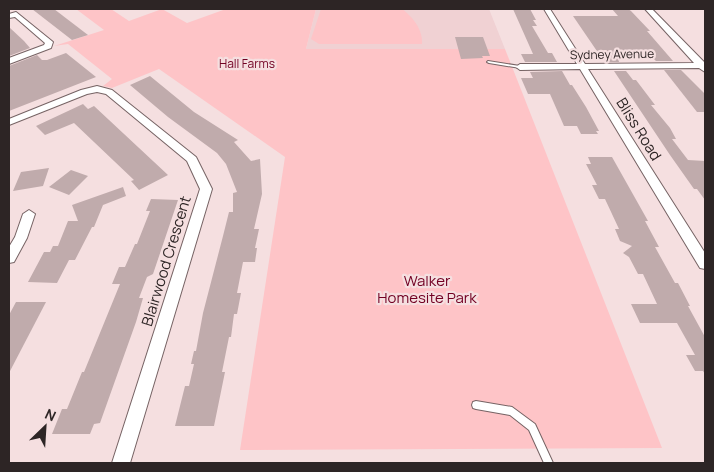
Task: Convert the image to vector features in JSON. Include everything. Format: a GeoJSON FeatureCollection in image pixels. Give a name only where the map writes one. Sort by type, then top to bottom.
{"type":"FeatureCollection","features":[{"type":"Feature","properties":{"kind":"street","name":"Bliss Road"},"geometry":{"type":"LineString","coordinates":[[547,9],[705,264]]}},
{"type":"Feature","properties":{"kind":"street"},"geometry":{"type":"LineString","coordinates":[[648,9],[704,66]]}},
{"type":"Feature","properties":{"kind":"street"},"geometry":{"type":"LineString","coordinates":[[9,16],[16,14],[49,42],[48,46],[39,51],[9,61]]}},
{"type":"Feature","properties":{"kind":"street","name":"Sydney Avenue"},"geometry":{"type":"LineString","coordinates":[[520,67],[704,66]]}},
{"type":"Feature","properties":{"kind":"street","name":"Blairwood Crescent"},"geometry":{"type":"LineString","coordinates":[[9,122],[84,92],[97,89],[109,92],[192,159],[206,189],[121,463]]}},
{"type":"Feature","properties":{"kind":"street"},"geometry":{"type":"LineString","coordinates":[[9,258],[21,238],[29,214]]}},
{"type":"Feature","properties":{"kind":"lane"},"geometry":{"type":"LineString","coordinates":[[489,62],[520,67]]}},
{"type":"Feature","properties":{"kind":"lane"},"geometry":{"type":"LineString","coordinates":[[476,405],[512,411],[532,427],[549,463]]}},
{"type":"Feature","properties":{"kind":"shaded area"},"geometry":{"type":"Polygon","coordinates":[[[316,9],[489,9],[505,49],[306,49],[316,9]]]}},
{"type":"Feature","properties":{"kind":"green space","name":"Walker Homesite Park"},"geometry":{"type":"Polygon","coordinates":[[[76,9],[111,9],[129,21],[162,9],[187,23],[226,9],[316,9],[306,49],[505,49],[662,448],[240,450],[285,157],[159,69],[112,88],[103,86],[112,79],[68,44],[54,46],[104,30],[76,9]]]}},
{"type":"Feature","properties":{"kind":"green space"},"geometry":{"type":"Polygon","coordinates":[[[321,9],[402,9],[416,24],[421,34],[422,44],[319,44],[311,39],[321,9]]]}},
{"type":"Feature","properties":{"kind":"building"},"geometry":{"type":"Polygon","coordinates":[[[32,9],[54,9],[88,35],[72,40],[32,9]]]}},
{"type":"Feature","properties":{"kind":"building"},"geometry":{"type":"Polygon","coordinates":[[[513,9],[530,9],[537,26],[532,26],[548,53],[552,53],[557,62],[525,62],[521,54],[533,54],[513,9]]]}},
{"type":"Feature","properties":{"kind":"building"},"geometry":{"type":"Polygon","coordinates":[[[612,9],[628,9],[631,11],[650,31],[647,31],[673,61],[656,61],[651,56],[618,56],[619,62],[609,62],[601,57],[573,16],[618,16],[612,9]]]}},
{"type":"Feature","properties":{"kind":"building"},"geometry":{"type":"Polygon","coordinates":[[[9,27],[24,41],[30,48],[9,56],[9,27]]]}},
{"type":"Feature","properties":{"kind":"building"},"geometry":{"type":"Polygon","coordinates":[[[455,37],[483,37],[490,56],[461,59],[455,37]]]}},
{"type":"Feature","properties":{"kind":"building"},"geometry":{"type":"Polygon","coordinates":[[[66,53],[96,77],[9,111],[9,66],[37,55],[42,60],[47,60],[66,53]]]}},
{"type":"Feature","properties":{"kind":"building"},"geometry":{"type":"Polygon","coordinates":[[[664,70],[681,70],[705,94],[705,112],[697,112],[664,70]]]}},
{"type":"Feature","properties":{"kind":"building"},"geometry":{"type":"Polygon","coordinates":[[[562,71],[586,107],[599,131],[596,131],[598,134],[581,134],[577,126],[564,126],[550,94],[528,94],[521,78],[533,78],[530,72],[562,71]]]}},
{"type":"Feature","properties":{"kind":"building"},"geometry":{"type":"Polygon","coordinates":[[[614,71],[626,71],[633,80],[636,80],[655,105],[651,105],[670,128],[676,139],[672,139],[688,160],[705,161],[705,200],[697,189],[694,189],[670,155],[614,71]]]}},
{"type":"Feature","properties":{"kind":"building"},"geometry":{"type":"Polygon","coordinates":[[[150,76],[194,112],[238,140],[234,142],[251,161],[260,159],[262,194],[254,229],[259,229],[255,248],[257,248],[255,262],[243,262],[237,293],[241,293],[237,314],[234,314],[231,337],[229,337],[222,372],[225,372],[214,426],[175,426],[185,386],[189,386],[194,364],[191,364],[194,351],[196,351],[203,313],[229,212],[233,212],[233,193],[237,192],[226,164],[217,153],[168,117],[130,85],[150,76]]]}},
{"type":"Feature","properties":{"kind":"building"},"geometry":{"type":"Polygon","coordinates":[[[83,104],[88,109],[94,106],[168,175],[139,190],[131,181],[134,180],[74,123],[45,135],[36,126],[83,104]]]}},
{"type":"Feature","properties":{"kind":"building"},"geometry":{"type":"Polygon","coordinates":[[[588,157],[612,157],[648,221],[645,221],[659,247],[655,247],[675,283],[678,283],[705,337],[705,374],[703,371],[695,371],[686,355],[695,355],[677,323],[640,323],[631,304],[657,304],[643,274],[638,274],[629,257],[623,253],[632,246],[620,241],[615,229],[619,229],[605,199],[599,199],[592,185],[597,185],[586,164],[591,164],[588,157]]]}},
{"type":"Feature","properties":{"kind":"building"},"geometry":{"type":"Polygon","coordinates":[[[49,168],[43,186],[13,191],[21,172],[49,168]]]}},
{"type":"Feature","properties":{"kind":"building"},"geometry":{"type":"Polygon","coordinates":[[[71,170],[88,176],[69,195],[49,187],[71,170]]]}},
{"type":"Feature","properties":{"kind":"building"},"geometry":{"type":"Polygon","coordinates":[[[123,187],[126,196],[103,205],[94,227],[92,227],[75,260],[69,260],[57,283],[28,282],[44,252],[50,252],[53,246],[58,246],[68,221],[78,221],[72,205],[123,187]]]}},
{"type":"Feature","properties":{"kind":"building"},"geometry":{"type":"Polygon","coordinates":[[[151,199],[178,200],[153,274],[147,277],[139,298],[143,298],[136,322],[100,423],[94,424],[90,434],[52,434],[62,409],[67,409],[82,372],[84,372],[120,284],[112,284],[119,267],[125,267],[135,244],[137,244],[150,211],[146,211],[151,199]]]}},
{"type":"Feature","properties":{"kind":"building"},"geometry":{"type":"Polygon","coordinates":[[[16,302],[46,302],[9,373],[9,315],[16,302]]]}},
{"type":"Feature","properties":{"kind":"park label","name":"Hall Farms"},"geometry":{"type":"Point","coordinates":[247,63]}}]}
